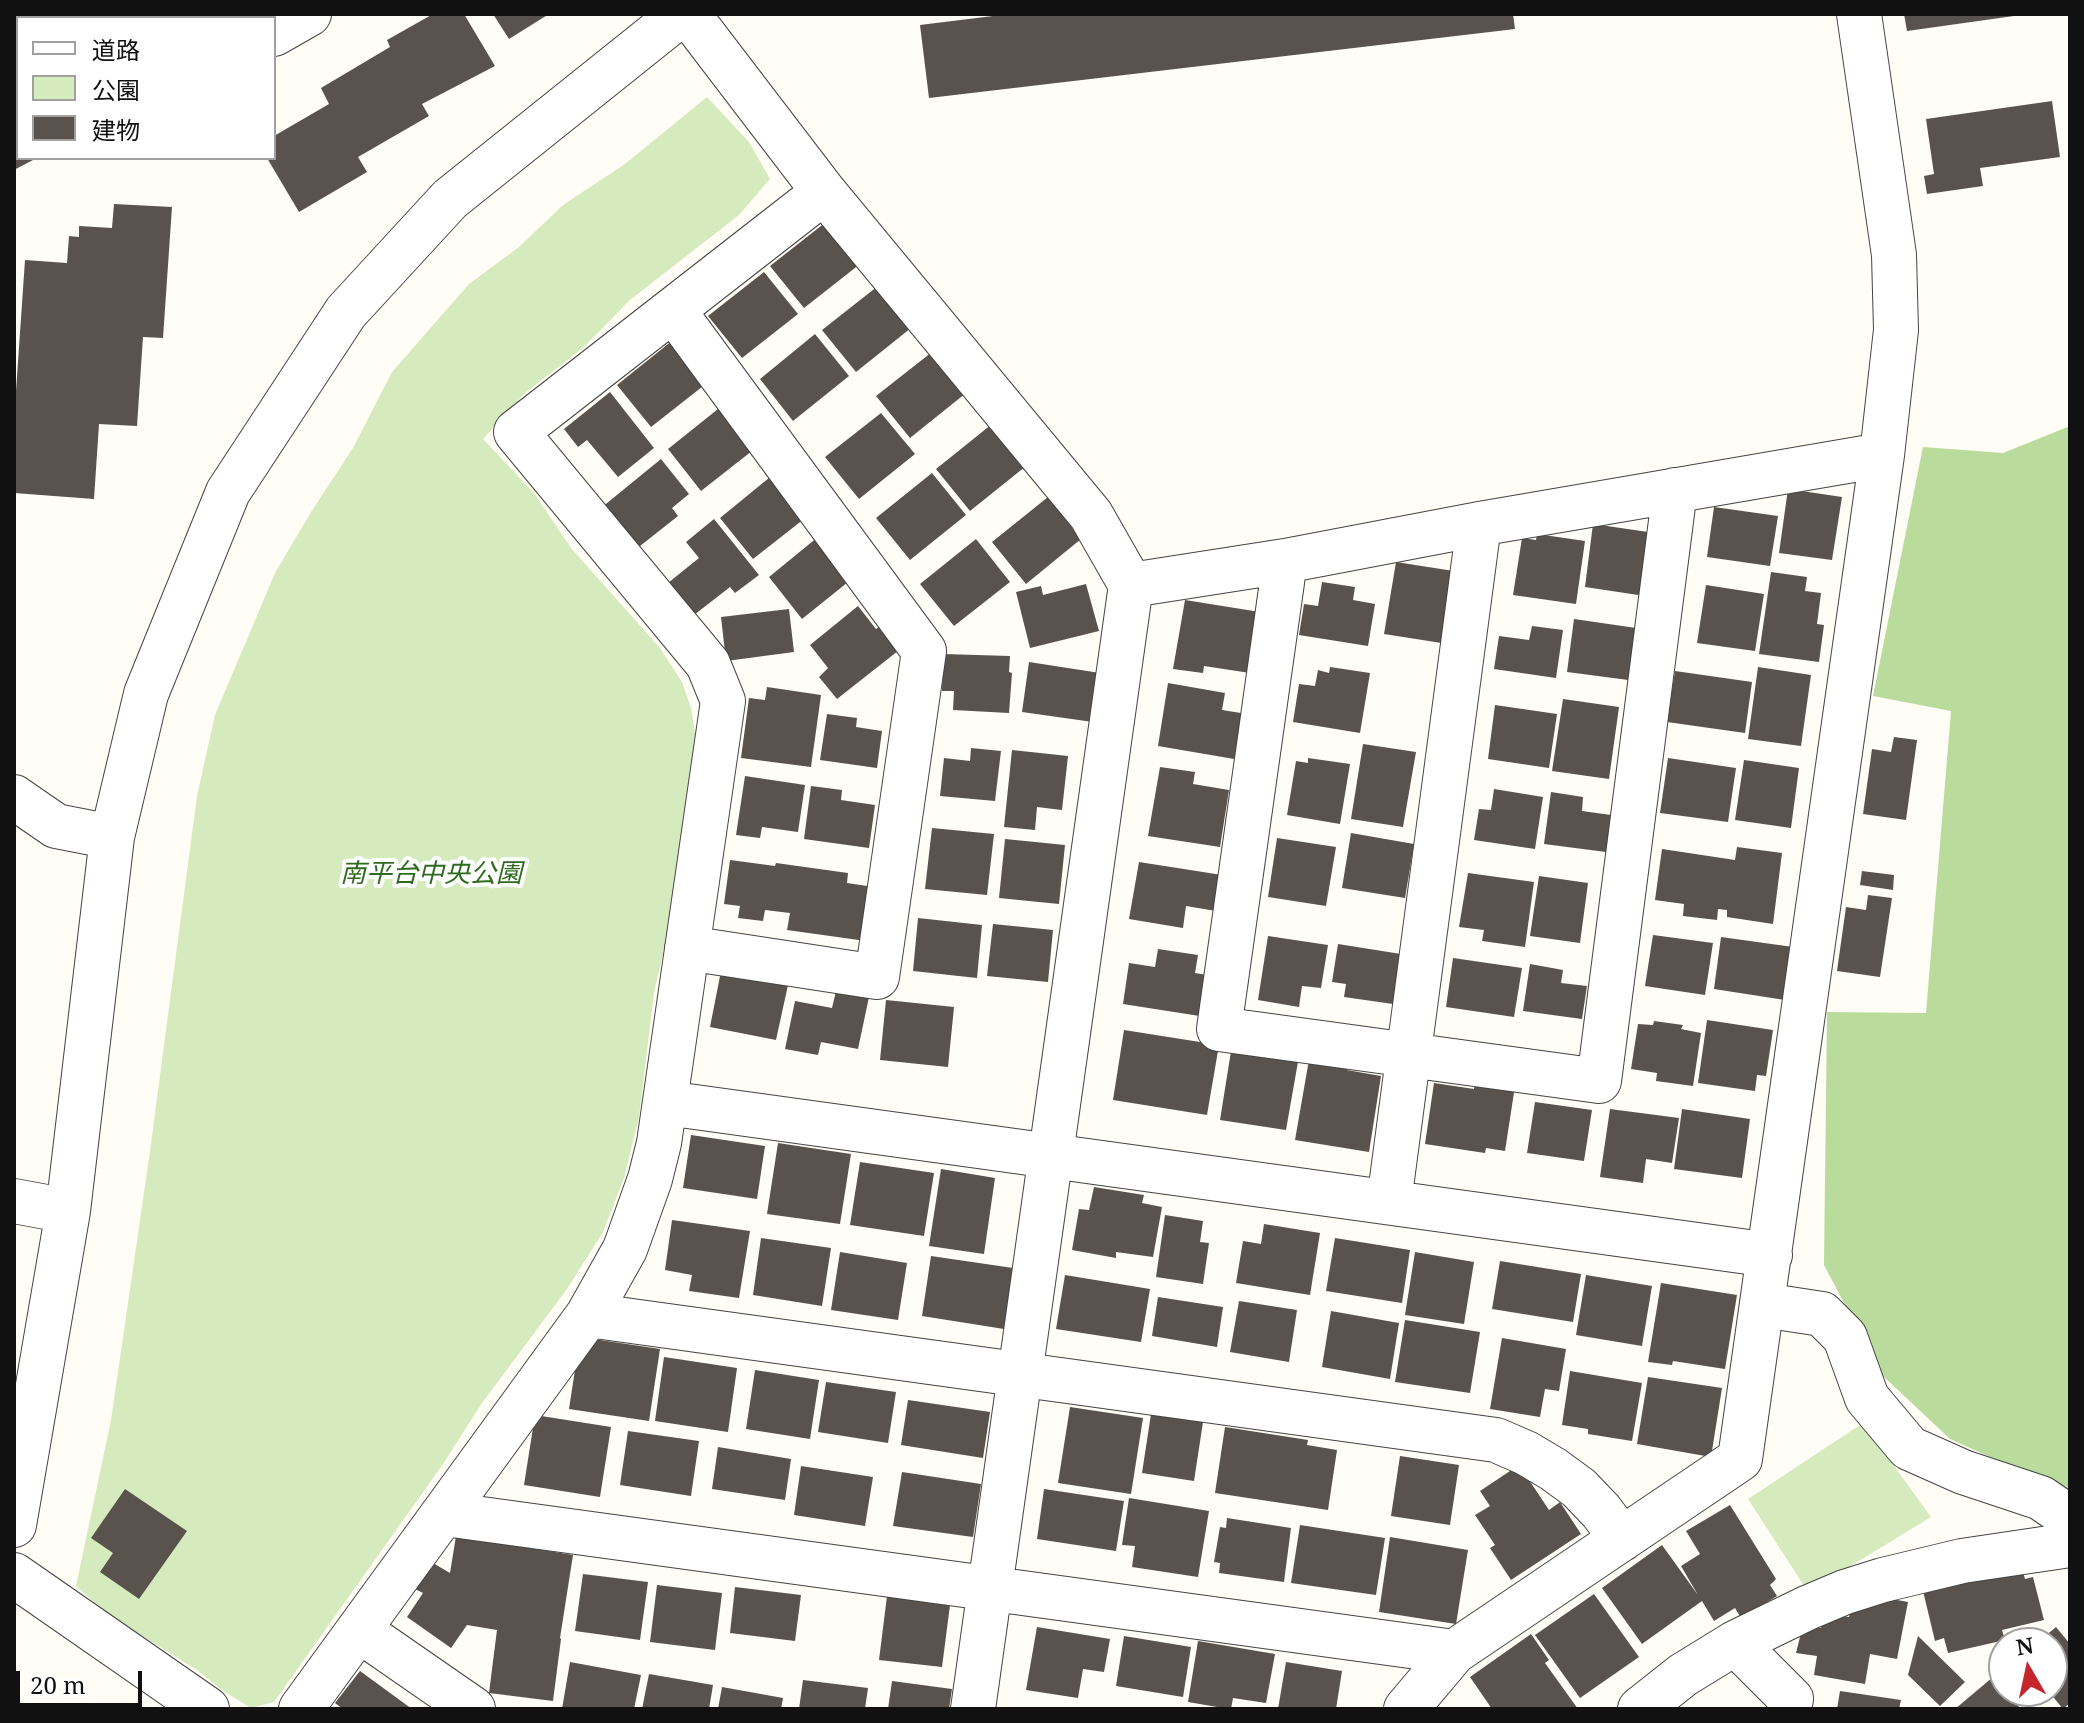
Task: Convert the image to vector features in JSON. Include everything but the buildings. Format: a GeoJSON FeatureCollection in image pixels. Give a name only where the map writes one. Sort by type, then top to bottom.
{"type":"FeatureCollection","features":[{"type":"Feature","properties":{"kind":"street"},"geometry":{"type":"LineString","coordinates":[[276,33],[309,14]]}},
{"type":"Feature","properties":{"kind":"street"},"geometry":{"type":"LineString","coordinates":[[14,1525],[68,1211],[112,837],[146,694],[228,492],[346,312],[450,199],[681,14]]}},
{"type":"Feature","properties":{"kind":"street"},"geometry":{"type":"LineString","coordinates":[[688,14],[824,192],[1091,515],[1131,585],[973,1709]]}},
{"type":"Feature","properties":{"kind":"street"},"geometry":{"type":"LineString","coordinates":[[1406,1709],[1454,1652],[1740,1459],[1882,455],[1896,330],[1894,255],[1859,14]]}},
{"type":"Feature","properties":{"kind":"street"},"geometry":{"type":"LineString","coordinates":[[301,1709],[588,1315],[625,1249],[639,1215],[659,1143],[666,1103],[723,701],[708,664],[516,432],[824,192]]}},
{"type":"Feature","properties":{"kind":"street"},"geometry":{"type":"LineString","coordinates":[[673,310],[924,651],[877,977],[687,948]]}},
{"type":"Feature","properties":{"kind":"street"},"geometry":{"type":"LineString","coordinates":[[1131,585],[1285,561],[1479,524],[1882,455]]}},
{"type":"Feature","properties":{"kind":"street"},"geometry":{"type":"LineString","coordinates":[[1285,561],[1219,1029],[1599,1081],[1675,490]]}},
{"type":"Feature","properties":{"kind":"street"},"geometry":{"type":"LineString","coordinates":[[1389,1202],[1479,524]]}},
{"type":"Feature","properties":{"kind":"street"},"geometry":{"type":"LineString","coordinates":[[14,797],[56,826],[112,837]]}},
{"type":"Feature","properties":{"kind":"street"},"geometry":{"type":"LineString","coordinates":[[666,1103],[1770,1255]]}},
{"type":"Feature","properties":{"kind":"street"},"geometry":{"type":"LineString","coordinates":[[14,1201],[68,1211]]}},
{"type":"Feature","properties":{"kind":"street"},"geometry":{"type":"LineString","coordinates":[[1763,1305],[1822,1314],[1845,1337],[1867,1398],[1909,1448],[1963,1472],[2041,1498],[2070,1518]]}},
{"type":"Feature","properties":{"kind":"street"},"geometry":{"type":"LineString","coordinates":[[588,1315],[1496,1440],[1526,1453],[1579,1488],[1622,1539]]}},
{"type":"Feature","properties":{"kind":"street"},"geometry":{"type":"LineString","coordinates":[[445,1514],[1454,1652]]}},
{"type":"Feature","properties":{"kind":"street"},"geometry":{"type":"LineString","coordinates":[[1640,1709],[1683,1675],[1735,1643],[1807,1608],[1883,1580],[1962,1561],[2070,1545]]}},
{"type":"Feature","properties":{"kind":"street"},"geometry":{"type":"LineString","coordinates":[[14,1575],[207,1709]]}},
{"type":"Feature","properties":{"kind":"street"},"geometry":{"type":"LineString","coordinates":[[359,1630],[473,1709]]}},
{"type":"Feature","properties":{"kind":"street"},"geometry":{"type":"LineString","coordinates":[[1735,1643],[1791,1699],[1789,1709]]}},
{"type":"Feature","properties":{"kind":"green space","name":"南平台中央公園"},"geometry":{"type":"Polygon","coordinates":[[[707,97],[749,142],[770,179],[739,215],[630,300],[584,347],[524,394],[483,439],[534,493],[571,548],[660,648],[682,682],[691,708],[696,740],[670,922],[654,993],[639,1117],[624,1178],[603,1232],[567,1289],[482,1403],[443,1464],[274,1702],[251,1708],[107,1614],[76,1586],[111,1420],[197,796],[215,715],[275,573],[353,448],[392,372],[469,284],[519,247],[563,205],[625,164],[707,97]]]}},
{"type":"Feature","properties":{"kind":"green space"},"geometry":{"type":"Polygon","coordinates":[[[2070,426],[2070,1493],[1950,1439],[1882,1375],[1824,1265],[1827,1012],[1926,1013],[1951,711],[1873,696],[1923,447],[2003,453],[2070,426]]]}},
{"type":"Feature","properties":{"kind":"green space"},"geometry":{"type":"Polygon","coordinates":[[[1863,1423],[1931,1517],[1808,1592],[1748,1499],[1863,1423]]]}}]}
